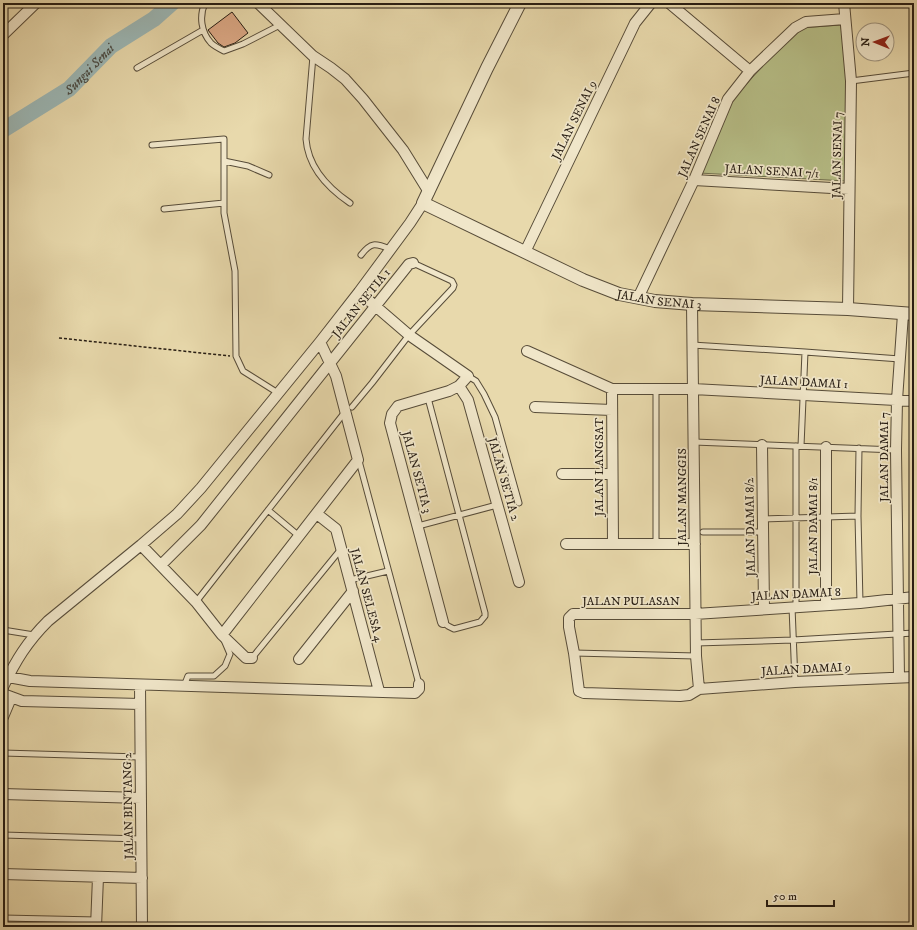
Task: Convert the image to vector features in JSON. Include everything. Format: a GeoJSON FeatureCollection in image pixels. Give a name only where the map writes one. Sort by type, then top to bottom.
{"type":"FeatureCollection","features":[{"type":"Feature","properties":{"kind":"street"},"geometry":{"type":"LineString","coordinates":[[3,35],[36,3]]}},
{"type":"Feature","properties":{"kind":"street"},"geometry":{"type":"LineString","coordinates":[[258,3],[313,56],[345,79],[363,99],[403,150],[429,192]]}},
{"type":"Feature","properties":{"kind":"street"},"geometry":{"type":"LineString","coordinates":[[3,687],[5,676],[34,635],[48,621],[142,545],[177,514],[201,488],[359,292],[423,203],[487,68],[520,3]]}},
{"type":"Feature","properties":{"kind":"street","name":"JALAN SENAI 9"},"geometry":{"type":"LineString","coordinates":[[525,252],[636,23],[651,3]]}},
{"type":"Feature","properties":{"kind":"street"},"geometry":{"type":"LineString","coordinates":[[669,3],[750,71]]}},
{"type":"Feature","properties":{"kind":"street","name":"JALAN SENAI 7"},"geometry":{"type":"LineString","coordinates":[[844,3],[851,81],[848,309]]}},
{"type":"Feature","properties":{"kind":"street","name":"JALAN SENAI 8"},"geometry":{"type":"LineString","coordinates":[[638,298],[694,180],[728,100],[750,71],[795,28],[806,22],[845,19]]}},
{"type":"Feature","properties":{"kind":"street","name":"JALAN SENAI 7/1"},"geometry":{"type":"LineString","coordinates":[[694,180],[849,189]]}},
{"type":"Feature","properties":{"kind":"street","name":"JALAN SENAI 3"},"geometry":{"type":"LineString","coordinates":[[423,203],[591,283],[619,294],[638,298],[692,304],[848,309],[908,314]]}},
{"type":"Feature","properties":{"kind":"street","name":"JALAN SETIA 1"},"geometry":{"type":"LineString","coordinates":[[160,565],[201,525],[409,264],[413,263]]}},
{"type":"Feature","properties":{"kind":"street"},"geometry":{"type":"LineString","coordinates":[[359,292],[410,335],[468,376]]}},
{"type":"Feature","properties":{"kind":"street","name":"JALAN MANGGIS"},"geometry":{"type":"LineString","coordinates":[[692,304],[695,614],[696,656],[698,685],[700,689]]}},
{"type":"Feature","properties":{"kind":"street","name":"JALAN DAMAI 7"},"geometry":{"type":"LineString","coordinates":[[899,678],[896,450],[897,400],[900,359],[908,314]]}},
{"type":"Feature","properties":{"kind":"street"},"geometry":{"type":"LineString","coordinates":[[222,635],[358,460],[349,409],[330,362],[320,342]]}},
{"type":"Feature","properties":{"kind":"street"},"geometry":{"type":"LineString","coordinates":[[527,351],[612,389]]}},
{"type":"Feature","properties":{"kind":"street","name":"JALAN SETIA 3"},"geometry":{"type":"LineString","coordinates":[[444,622],[390,423],[392,414],[398,406],[449,391],[459,386],[468,376]]}},
{"type":"Feature","properties":{"kind":"street","name":"JALAN SETIA 2"},"geometry":{"type":"LineString","coordinates":[[459,386],[468,400],[519,582]]}},
{"type":"Feature","properties":{"kind":"street","name":"JALAN DAMAI 1"},"geometry":{"type":"LineString","coordinates":[[612,389],[693,389],[914,401]]}},
{"type":"Feature","properties":{"kind":"street","name":"JALAN LANGSAT"},"geometry":{"type":"LineString","coordinates":[[612,389],[613,544]]}},
{"type":"Feature","properties":{"kind":"street"},"geometry":{"type":"LineString","coordinates":[[535,407],[612,410]]}},
{"type":"Feature","properties":{"kind":"street","name":"JALAN DAMAI 8/2"},"geometry":{"type":"LineString","coordinates":[[762,445],[764,608]]}},
{"type":"Feature","properties":{"kind":"street","name":"JALAN DAMAI 8/1"},"geometry":{"type":"LineString","coordinates":[[826,447],[826,605]]}},
{"type":"Feature","properties":{"kind":"street"},"geometry":{"type":"LineString","coordinates":[[562,474],[612,474]]}},
{"type":"Feature","properties":{"kind":"street","name":"JALAN SELESA 4"},"geometry":{"type":"LineString","coordinates":[[317,514],[336,529],[379,691]]}},
{"type":"Feature","properties":{"kind":"street"},"geometry":{"type":"LineString","coordinates":[[566,544],[695,544]]}},
{"type":"Feature","properties":{"kind":"street"},"geometry":{"type":"LineString","coordinates":[[142,545],[196,602],[222,635],[246,658],[252,658]]}},
{"type":"Feature","properties":{"kind":"street"},"geometry":{"type":"LineString","coordinates":[[299,660],[353,591]]}},
{"type":"Feature","properties":{"kind":"street","name":"JALAN DAMAI 8"},"geometry":{"type":"LineString","coordinates":[[695,614],[764,608],[860,603],[898,600],[914,597]]}},
{"type":"Feature","properties":{"kind":"street","name":"JALAN PULASAN"},"geometry":{"type":"LineString","coordinates":[[574,653],[569,627],[569,618],[573,614],[695,614]]}},
{"type":"Feature","properties":{"kind":"street","name":"JALAN DAMAI 9"},"geometry":{"type":"LineString","coordinates":[[574,653],[579,691],[584,693],[680,696],[689,695],[700,689],[795,682],[914,677]]}},
{"type":"Feature","properties":{"kind":"street"},"geometry":{"type":"LineString","coordinates":[[5,676],[30,680],[140,685],[415,693],[419,689],[419,684]]}},
{"type":"Feature","properties":{"kind":"street","name":"JALAN BINTANG 2"},"geometry":{"type":"LineString","coordinates":[[140,685],[142,927]]}},
{"type":"Feature","properties":{"kind":"street"},"geometry":{"type":"LineString","coordinates":[[3,717],[7,696],[22,701],[140,704]]}},
{"type":"Feature","properties":{"kind":"street"},"geometry":{"type":"LineString","coordinates":[[3,794],[141,798]]}},
{"type":"Feature","properties":{"kind":"street"},"geometry":{"type":"LineString","coordinates":[[3,874],[142,878]]}},
{"type":"Feature","properties":{"kind":"street"},"geometry":{"type":"LineString","coordinates":[[96,924],[98,877]]}},
{"type":"Feature","properties":{"kind":"lane"},"geometry":{"type":"LineString","coordinates":[[205,3],[201,19],[203,30],[211,43],[224,51],[243,44],[280,25]]}},
{"type":"Feature","properties":{"kind":"lane"},"geometry":{"type":"LineString","coordinates":[[137,68],[203,30]]}},
{"type":"Feature","properties":{"kind":"lane"},"geometry":{"type":"LineString","coordinates":[[313,56],[306,140],[307,149],[314,167],[324,180],[337,194],[350,203]]}},
{"type":"Feature","properties":{"kind":"lane"},"geometry":{"type":"LineString","coordinates":[[851,81],[914,73]]}},
{"type":"Feature","properties":{"kind":"lane"},"geometry":{"type":"LineString","coordinates":[[152,145],[224,139],[224,213],[235,271],[236,356],[243,371],[278,393]]}},
{"type":"Feature","properties":{"kind":"lane"},"geometry":{"type":"LineString","coordinates":[[224,161],[248,166],[269,175]]}},
{"type":"Feature","properties":{"kind":"lane"},"geometry":{"type":"LineString","coordinates":[[164,209],[224,203]]}},
{"type":"Feature","properties":{"kind":"lane"},"geometry":{"type":"LineString","coordinates":[[361,255],[367,248],[377,244],[390,249]]}},
{"type":"Feature","properties":{"kind":"lane"},"geometry":{"type":"LineString","coordinates":[[196,602],[349,409],[372,383],[410,335],[453,288],[454,284],[452,281],[413,263]]}},
{"type":"Feature","properties":{"kind":"lane"},"geometry":{"type":"LineString","coordinates":[[692,345],[900,359]]}},
{"type":"Feature","properties":{"kind":"lane"},"geometry":{"type":"LineString","coordinates":[[795,682],[793,640],[798,446],[805,352]]}},
{"type":"Feature","properties":{"kind":"lane"},"geometry":{"type":"LineString","coordinates":[[468,376],[476,381],[495,417],[519,502]]}},
{"type":"Feature","properties":{"kind":"lane"},"geometry":{"type":"LineString","coordinates":[[656,389],[656,544]]}},
{"type":"Feature","properties":{"kind":"lane"},"geometry":{"type":"LineString","coordinates":[[428,398],[484,609],[484,616],[480,622],[454,629],[444,622]]}},
{"type":"Feature","properties":{"kind":"lane"},"geometry":{"type":"LineString","coordinates":[[694,442],[896,450]]}},
{"type":"Feature","properties":{"kind":"lane"},"geometry":{"type":"LineString","coordinates":[[859,448],[858,516],[860,603]]}},
{"type":"Feature","properties":{"kind":"lane"},"geometry":{"type":"LineString","coordinates":[[358,460],[419,684]]}},
{"type":"Feature","properties":{"kind":"lane"},"geometry":{"type":"LineString","coordinates":[[418,526],[498,505]]}},
{"type":"Feature","properties":{"kind":"lane"},"geometry":{"type":"LineString","coordinates":[[268,510],[299,536]]}},
{"type":"Feature","properties":{"kind":"lane"},"geometry":{"type":"LineString","coordinates":[[762,519],[858,516]]}},
{"type":"Feature","properties":{"kind":"lane"},"geometry":{"type":"LineString","coordinates":[[703,532],[763,532]]}},
{"type":"Feature","properties":{"kind":"lane"},"geometry":{"type":"LineString","coordinates":[[252,658],[341,548]]}},
{"type":"Feature","properties":{"kind":"lane"},"geometry":{"type":"LineString","coordinates":[[350,580],[388,570]]}},
{"type":"Feature","properties":{"kind":"lane"},"geometry":{"type":"LineString","coordinates":[[3,630],[34,635]]}},
{"type":"Feature","properties":{"kind":"lane"},"geometry":{"type":"LineString","coordinates":[[696,644],[899,635],[914,633]]}},
{"type":"Feature","properties":{"kind":"lane"},"geometry":{"type":"LineString","coordinates":[[184,686],[188,676],[214,676],[225,666],[230,654],[222,635]]}},
{"type":"Feature","properties":{"kind":"lane"},"geometry":{"type":"LineString","coordinates":[[574,653],[696,656]]}},
{"type":"Feature","properties":{"kind":"lane"},"geometry":{"type":"LineString","coordinates":[[3,753],[140,757]]}},
{"type":"Feature","properties":{"kind":"lane"},"geometry":{"type":"LineString","coordinates":[[3,834],[141,839]]}},
{"type":"Feature","properties":{"kind":"lane"},"geometry":{"type":"LineString","coordinates":[[3,918],[96,924]]}},
{"type":"Feature","properties":{"kind":"path"},"geometry":{"type":"LineString","coordinates":[[59,338],[236,356]]}},
{"type":"Feature","properties":{"kind":"green space"},"geometry":{"type":"Polygon","coordinates":[[[841,25],[847,82],[846,181],[699,173],[733,99],[761,68],[800,28],[841,25]]]}},
{"type":"Feature","properties":{"kind":"building"},"geometry":{"type":"Polygon","coordinates":[[[232,12],[248,33],[235,43],[224,47],[218,43],[208,30],[232,12]]]}},
{"type":"Feature","properties":{"kind":"waterway","name":"Sungai Senai"},"geometry":{"type":"LineString","coordinates":[[3,130],[69,89],[111,46],[154,19],[172,3]]}}]}
